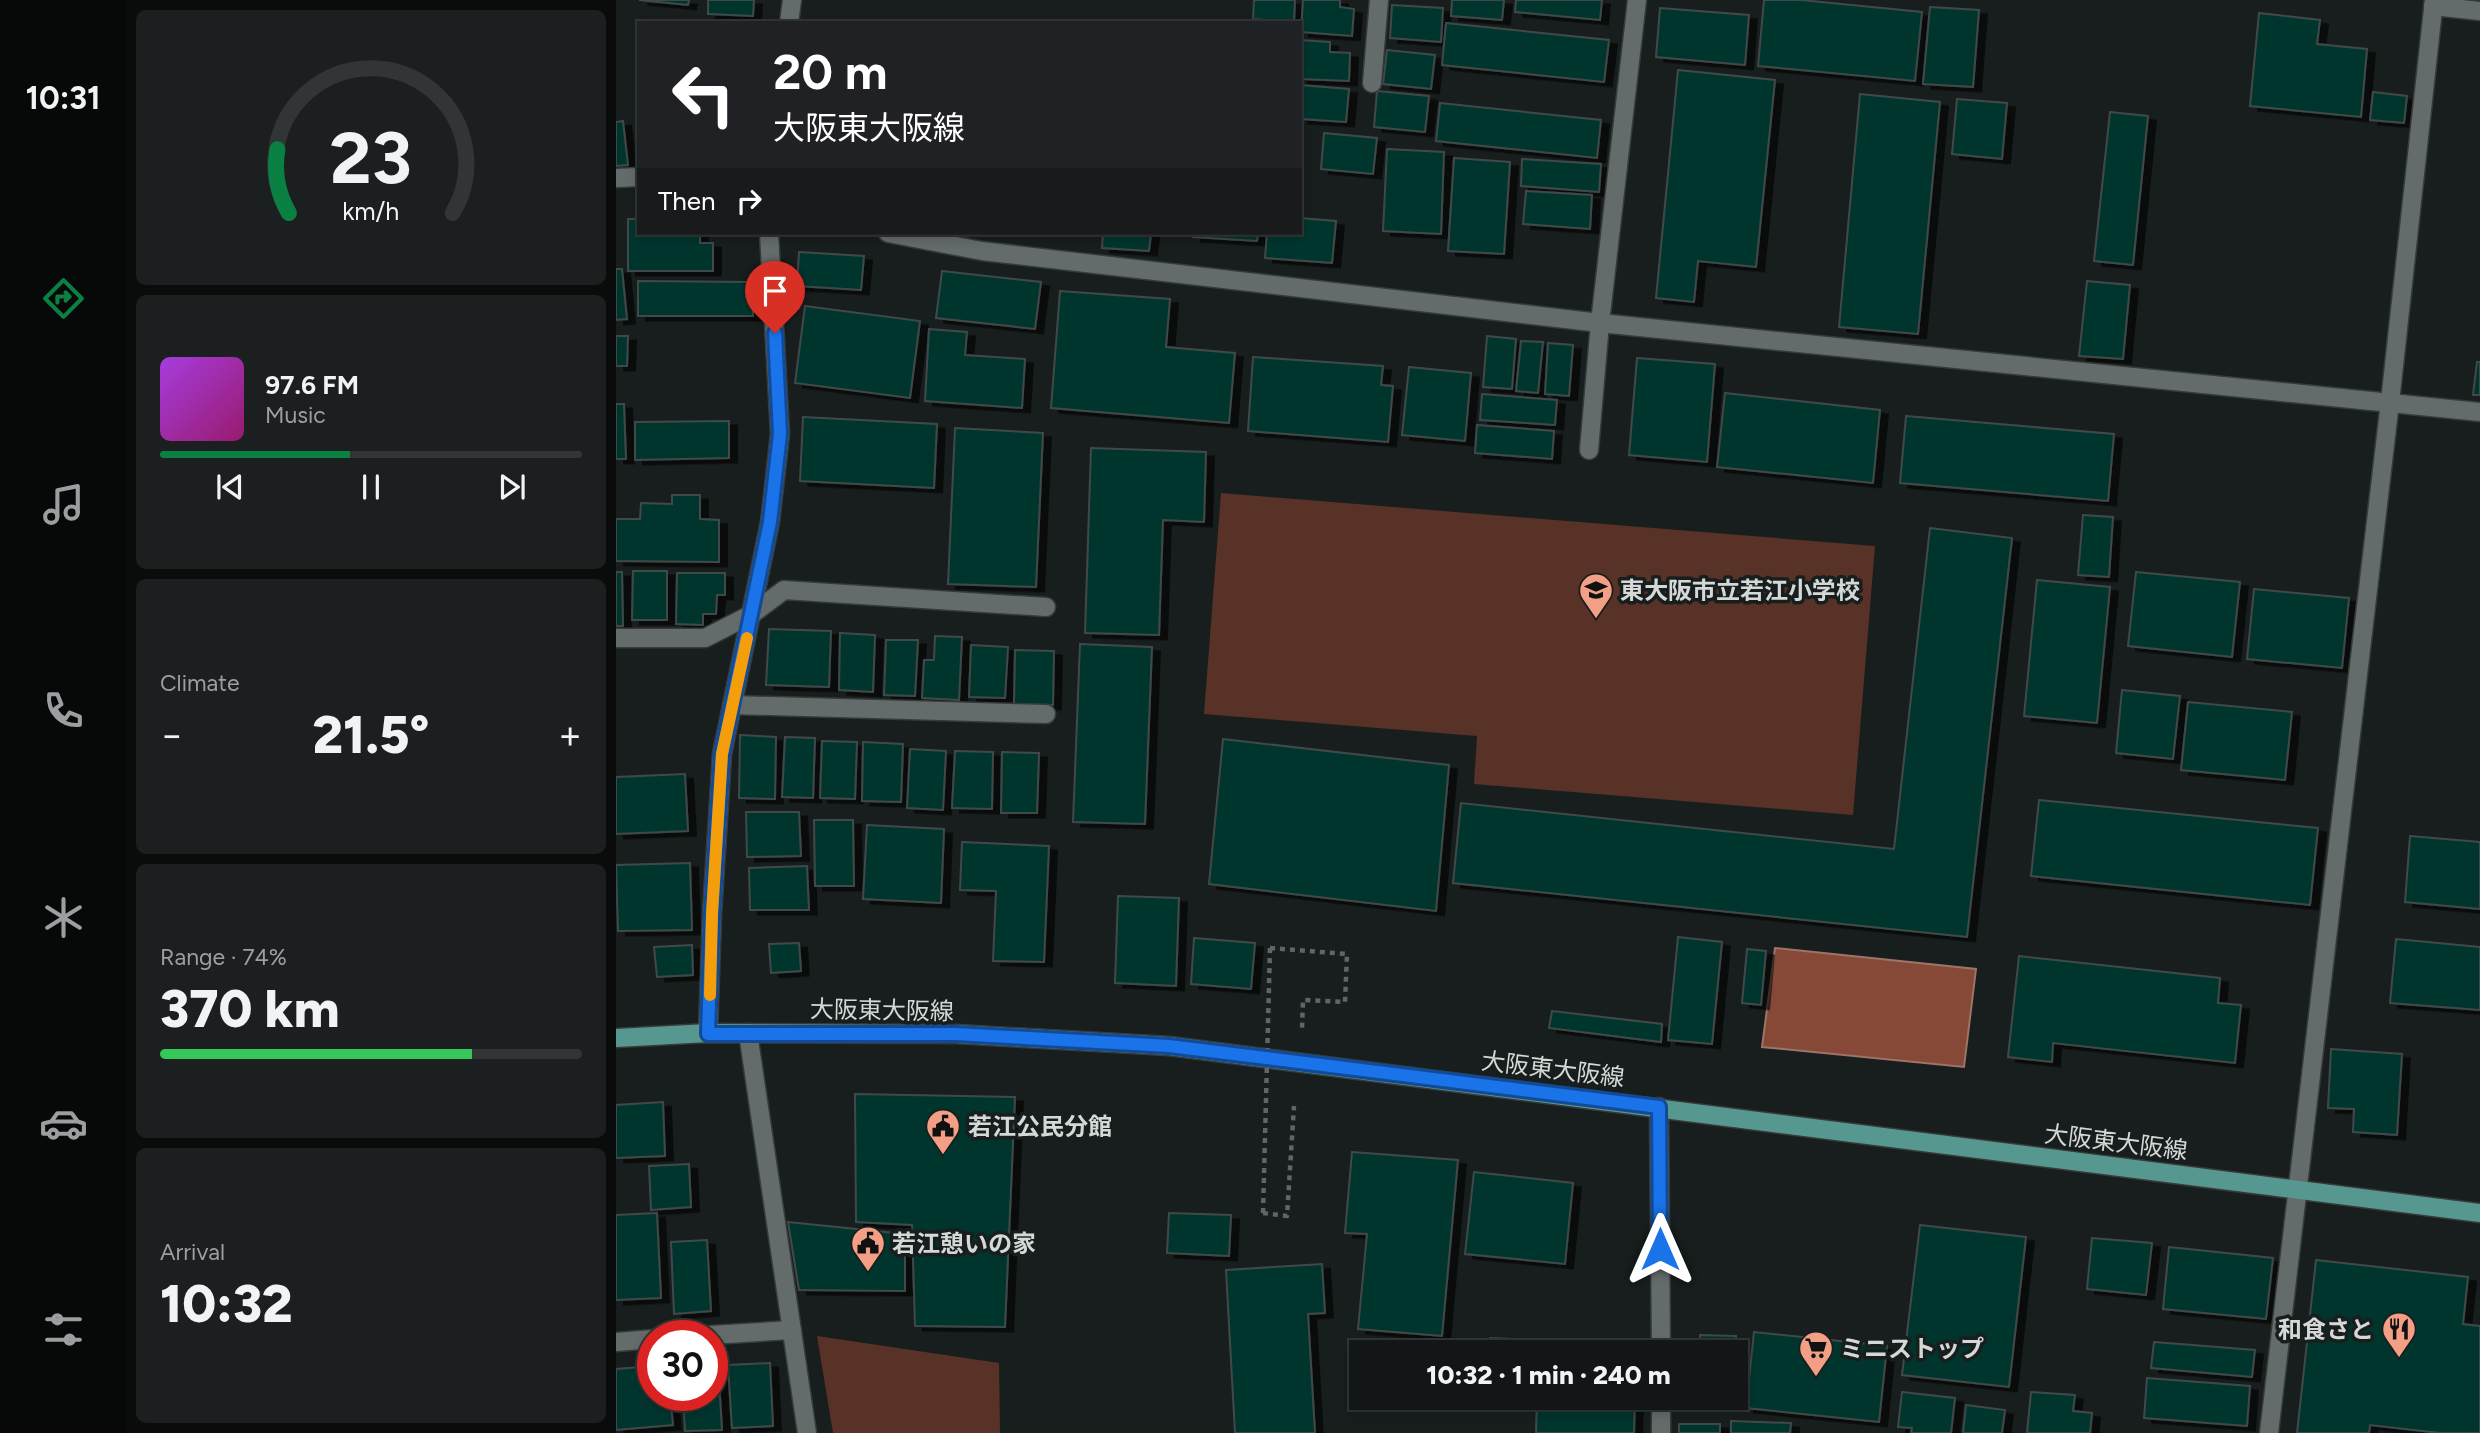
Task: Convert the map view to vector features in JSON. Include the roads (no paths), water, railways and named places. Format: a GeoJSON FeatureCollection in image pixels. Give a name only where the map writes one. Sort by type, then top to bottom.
{"type":"FeatureCollection","features":[{"type":"Feature","properties":{"kind":"main road","name":"大阪東大阪線"},"geometry":{"type":"LineString","coordinates":[[616,1038],[748,1033],[956,1034],[1169,1046],[2480,1213]]}},
{"type":"Feature","properties":{"kind":"street"},"geometry":{"type":"LineString","coordinates":[[789,21],[792,0]]}},
{"type":"Feature","properties":{"kind":"street"},"geometry":{"type":"LineString","coordinates":[[1372,83],[1379,0]]}},
{"type":"Feature","properties":{"kind":"street"},"geometry":{"type":"LineString","coordinates":[[1588,450],[1637,0]]}},
{"type":"Feature","properties":{"kind":"street"},"geometry":{"type":"LineString","coordinates":[[2269,1433],[2390,402],[2433,3],[2480,11]]}},
{"type":"Feature","properties":{"kind":"street"},"geometry":{"type":"LineString","coordinates":[[616,178],[637,177]]}},
{"type":"Feature","properties":{"kind":"street"},"geometry":{"type":"LineString","coordinates":[[708,1034],[722,754],[770,522],[780,434],[769,235]]}},
{"type":"Feature","properties":{"kind":"street"},"geometry":{"type":"LineString","coordinates":[[898,235],[982,251],[1600,323],[2480,412]]}},
{"type":"Feature","properties":{"kind":"street"},"geometry":{"type":"LineString","coordinates":[[616,638],[705,638],[752,614],[785,590],[1046,607]]}},
{"type":"Feature","properties":{"kind":"street"},"geometry":{"type":"LineString","coordinates":[[732,705],[1046,714]]}},
{"type":"Feature","properties":{"kind":"street"},"geometry":{"type":"LineString","coordinates":[[748,1033],[807,1433]]}},
{"type":"Feature","properties":{"kind":"street"},"geometry":{"type":"LineString","coordinates":[[1659,1107],[1661,1340]]}},
{"type":"Feature","properties":{"kind":"street"},"geometry":{"type":"LineString","coordinates":[[728,1334],[792,1330]]}},
{"type":"Feature","properties":{"kind":"street"},"geometry":{"type":"LineString","coordinates":[[616,1342],[637,1340]]}},
{"type":"Feature","properties":{"kind":"street"},"geometry":{"type":"LineString","coordinates":[[1661,1410],[1661,1433]]}},
{"type":"Feature","properties":{"kind":"place","name":"東大阪市立若江小学校"},"geometry":{"type":"Point","coordinates":[1596,620]}},
{"type":"Feature","properties":{"kind":"place","name":"若江公民分館"},"geometry":{"type":"Point","coordinates":[943,1156]}},
{"type":"Feature","properties":{"kind":"place","name":"若江憩いの家"},"geometry":{"type":"Point","coordinates":[868,1273]}},
{"type":"Feature","properties":{"kind":"place","name":"和食さと"},"geometry":{"type":"Point","coordinates":[2399,1359]}},
{"type":"Feature","properties":{"kind":"place","name":"ミニストップ"},"geometry":{"type":"Point","coordinates":[1816,1378]}}]}
